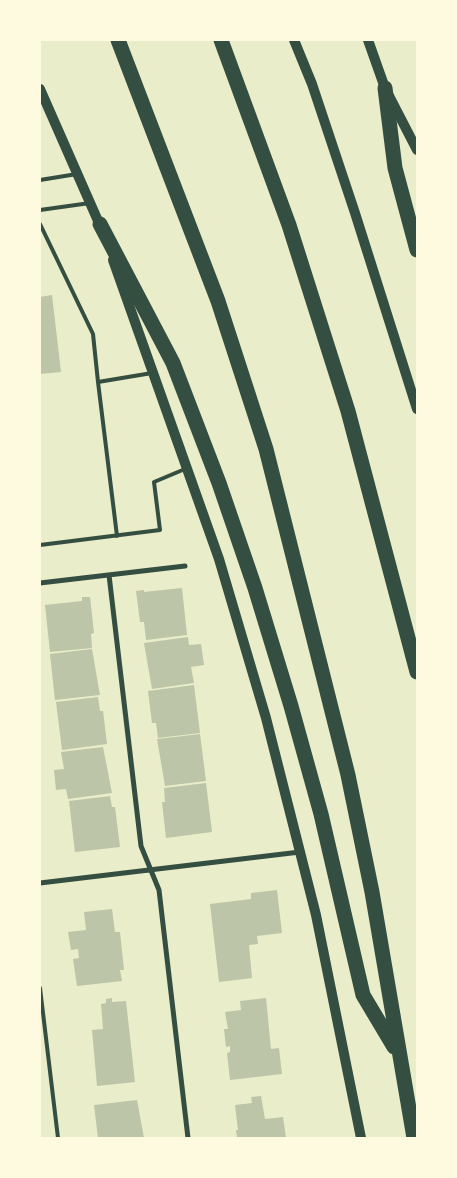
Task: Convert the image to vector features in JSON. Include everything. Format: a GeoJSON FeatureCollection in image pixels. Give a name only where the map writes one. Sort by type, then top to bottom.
{"type":"FeatureCollection","features":[{"type":"Feature","properties":{"kind":"highway"},"geometry":{"type":"LineString","coordinates":[[118,40],[218,301],[266,449],[348,775],[372,892],[414,1138]]}},
{"type":"Feature","properties":{"kind":"highway"},"geometry":{"type":"LineString","coordinates":[[221,40],[289,225],[348,411],[417,672]]}},
{"type":"Feature","properties":{"kind":"highway"},"geometry":{"type":"LineString","coordinates":[[386,88],[395,168],[417,250]]}},
{"type":"Feature","properties":{"kind":"highway"},"geometry":{"type":"LineString","coordinates":[[100,224],[173,363],[219,483],[255,588],[291,706],[321,814],[363,995],[399,1056]]}},
{"type":"Feature","properties":{"kind":"main road"},"geometry":{"type":"LineString","coordinates":[[294,40],[312,84],[355,213],[417,409]]}},
{"type":"Feature","properties":{"kind":"main road"},"geometry":{"type":"LineString","coordinates":[[371,41],[386,88],[417,150]]}},
{"type":"Feature","properties":{"kind":"main road"},"geometry":{"type":"LineString","coordinates":[[40,89],[100,224],[220,559],[266,718],[301,852],[362,1138]]}},
{"type":"Feature","properties":{"kind":"street"},"geometry":{"type":"LineString","coordinates":[[40,584],[185,566]]}},
{"type":"Feature","properties":{"kind":"street"},"geometry":{"type":"LineString","coordinates":[[109,576],[141,846],[158,890],[188,1138]]}},
{"type":"Feature","properties":{"kind":"street"},"geometry":{"type":"LineString","coordinates":[[40,883],[301,852]]}},
{"type":"Feature","properties":{"kind":"lane"},"geometry":{"type":"LineString","coordinates":[[40,180],[78,174]]}},
{"type":"Feature","properties":{"kind":"lane"},"geometry":{"type":"LineString","coordinates":[[40,210],[91,203]]}},
{"type":"Feature","properties":{"kind":"lane"},"geometry":{"type":"LineString","coordinates":[[40,224],[93,334],[116,536]]}},
{"type":"Feature","properties":{"kind":"lane"},"geometry":{"type":"LineString","coordinates":[[98,382],[154,373]]}},
{"type":"Feature","properties":{"kind":"lane"},"geometry":{"type":"LineString","coordinates":[[40,545],[160,530],[154,482],[187,468]]}},
{"type":"Feature","properties":{"kind":"lane"},"geometry":{"type":"LineString","coordinates":[[40,988],[58,1138]]}},
{"type":"Feature","properties":{"kind":"building"},"geometry":{"type":"Polygon","coordinates":[[[52,295],[61,372],[40,374],[40,297],[52,295]]]}},
{"type":"Feature","properties":{"kind":"building"},"geometry":{"type":"Polygon","coordinates":[[[182,588],[187,635],[146,640],[144,622],[140,622],[136,591],[144,590],[144,592],[182,588]]]}},
{"type":"Feature","properties":{"kind":"building"},"geometry":{"type":"Polygon","coordinates":[[[82,597],[90,597],[94,633],[91,634],[92,648],[50,652],[45,605],[82,601],[82,597]]]}},
{"type":"Feature","properties":{"kind":"building"},"geometry":{"type":"Polygon","coordinates":[[[188,637],[189,645],[201,644],[204,665],[191,667],[194,683],[152,689],[144,643],[188,637]]]}},
{"type":"Feature","properties":{"kind":"building"},"geometry":{"type":"Polygon","coordinates":[[[92,649],[100,695],[55,700],[50,654],[92,649]]]}},
{"type":"Feature","properties":{"kind":"building"},"geometry":{"type":"Polygon","coordinates":[[[194,685],[200,733],[158,738],[156,723],[152,723],[148,691],[194,685]]]}},
{"type":"Feature","properties":{"kind":"building"},"geometry":{"type":"Polygon","coordinates":[[[98,697],[100,711],[103,711],[107,744],[62,750],[56,702],[98,697]]]}},
{"type":"Feature","properties":{"kind":"building"},"geometry":{"type":"Polygon","coordinates":[[[200,734],[206,781],[165,786],[157,739],[200,734]]]}},
{"type":"Feature","properties":{"kind":"building"},"geometry":{"type":"Polygon","coordinates":[[[103,747],[112,793],[68,799],[66,789],[56,790],[54,770],[64,769],[61,752],[103,747]]]}},
{"type":"Feature","properties":{"kind":"building"},"geometry":{"type":"Polygon","coordinates":[[[206,783],[212,832],[166,838],[162,802],[165,802],[164,788],[206,783]]]}},
{"type":"Feature","properties":{"kind":"building"},"geometry":{"type":"Polygon","coordinates":[[[110,796],[112,807],[115,807],[120,847],[75,852],[69,801],[110,796]]]}},
{"type":"Feature","properties":{"kind":"building"},"geometry":{"type":"Polygon","coordinates":[[[277,890],[282,933],[257,936],[258,944],[249,945],[252,978],[219,982],[210,904],[251,899],[251,893],[277,890]]]}},
{"type":"Feature","properties":{"kind":"building"},"geometry":{"type":"Polygon","coordinates":[[[112,909],[115,932],[120,932],[124,970],[120,970],[122,981],[77,986],[73,959],[79,958],[78,949],[71,950],[68,932],[86,930],[84,912],[112,909]]]}},
{"type":"Feature","properties":{"kind":"building"},"geometry":{"type":"Polygon","coordinates":[[[112,998],[112,1002],[126,1001],[135,1082],[97,1086],[92,1030],[103,1029],[101,1004],[106,1003],[106,999],[112,998]]]}},
{"type":"Feature","properties":{"kind":"building"},"geometry":{"type":"Polygon","coordinates":[[[266,998],[271,1049],[279,1048],[282,1074],[230,1080],[227,1053],[230,1052],[230,1046],[226,1047],[224,1029],[228,1029],[225,1012],[241,1010],[240,1001],[266,998]]]}},
{"type":"Feature","properties":{"kind":"building"},"geometry":{"type":"Polygon","coordinates":[[[261,1096],[265,1119],[283,1117],[286,1138],[237,1138],[235,1105],[252,1103],[251,1097],[261,1096]]]}},
{"type":"Feature","properties":{"kind":"building"},"geometry":{"type":"Polygon","coordinates":[[[137,1100],[144,1138],[98,1138],[94,1105],[137,1100]]]}}]}
